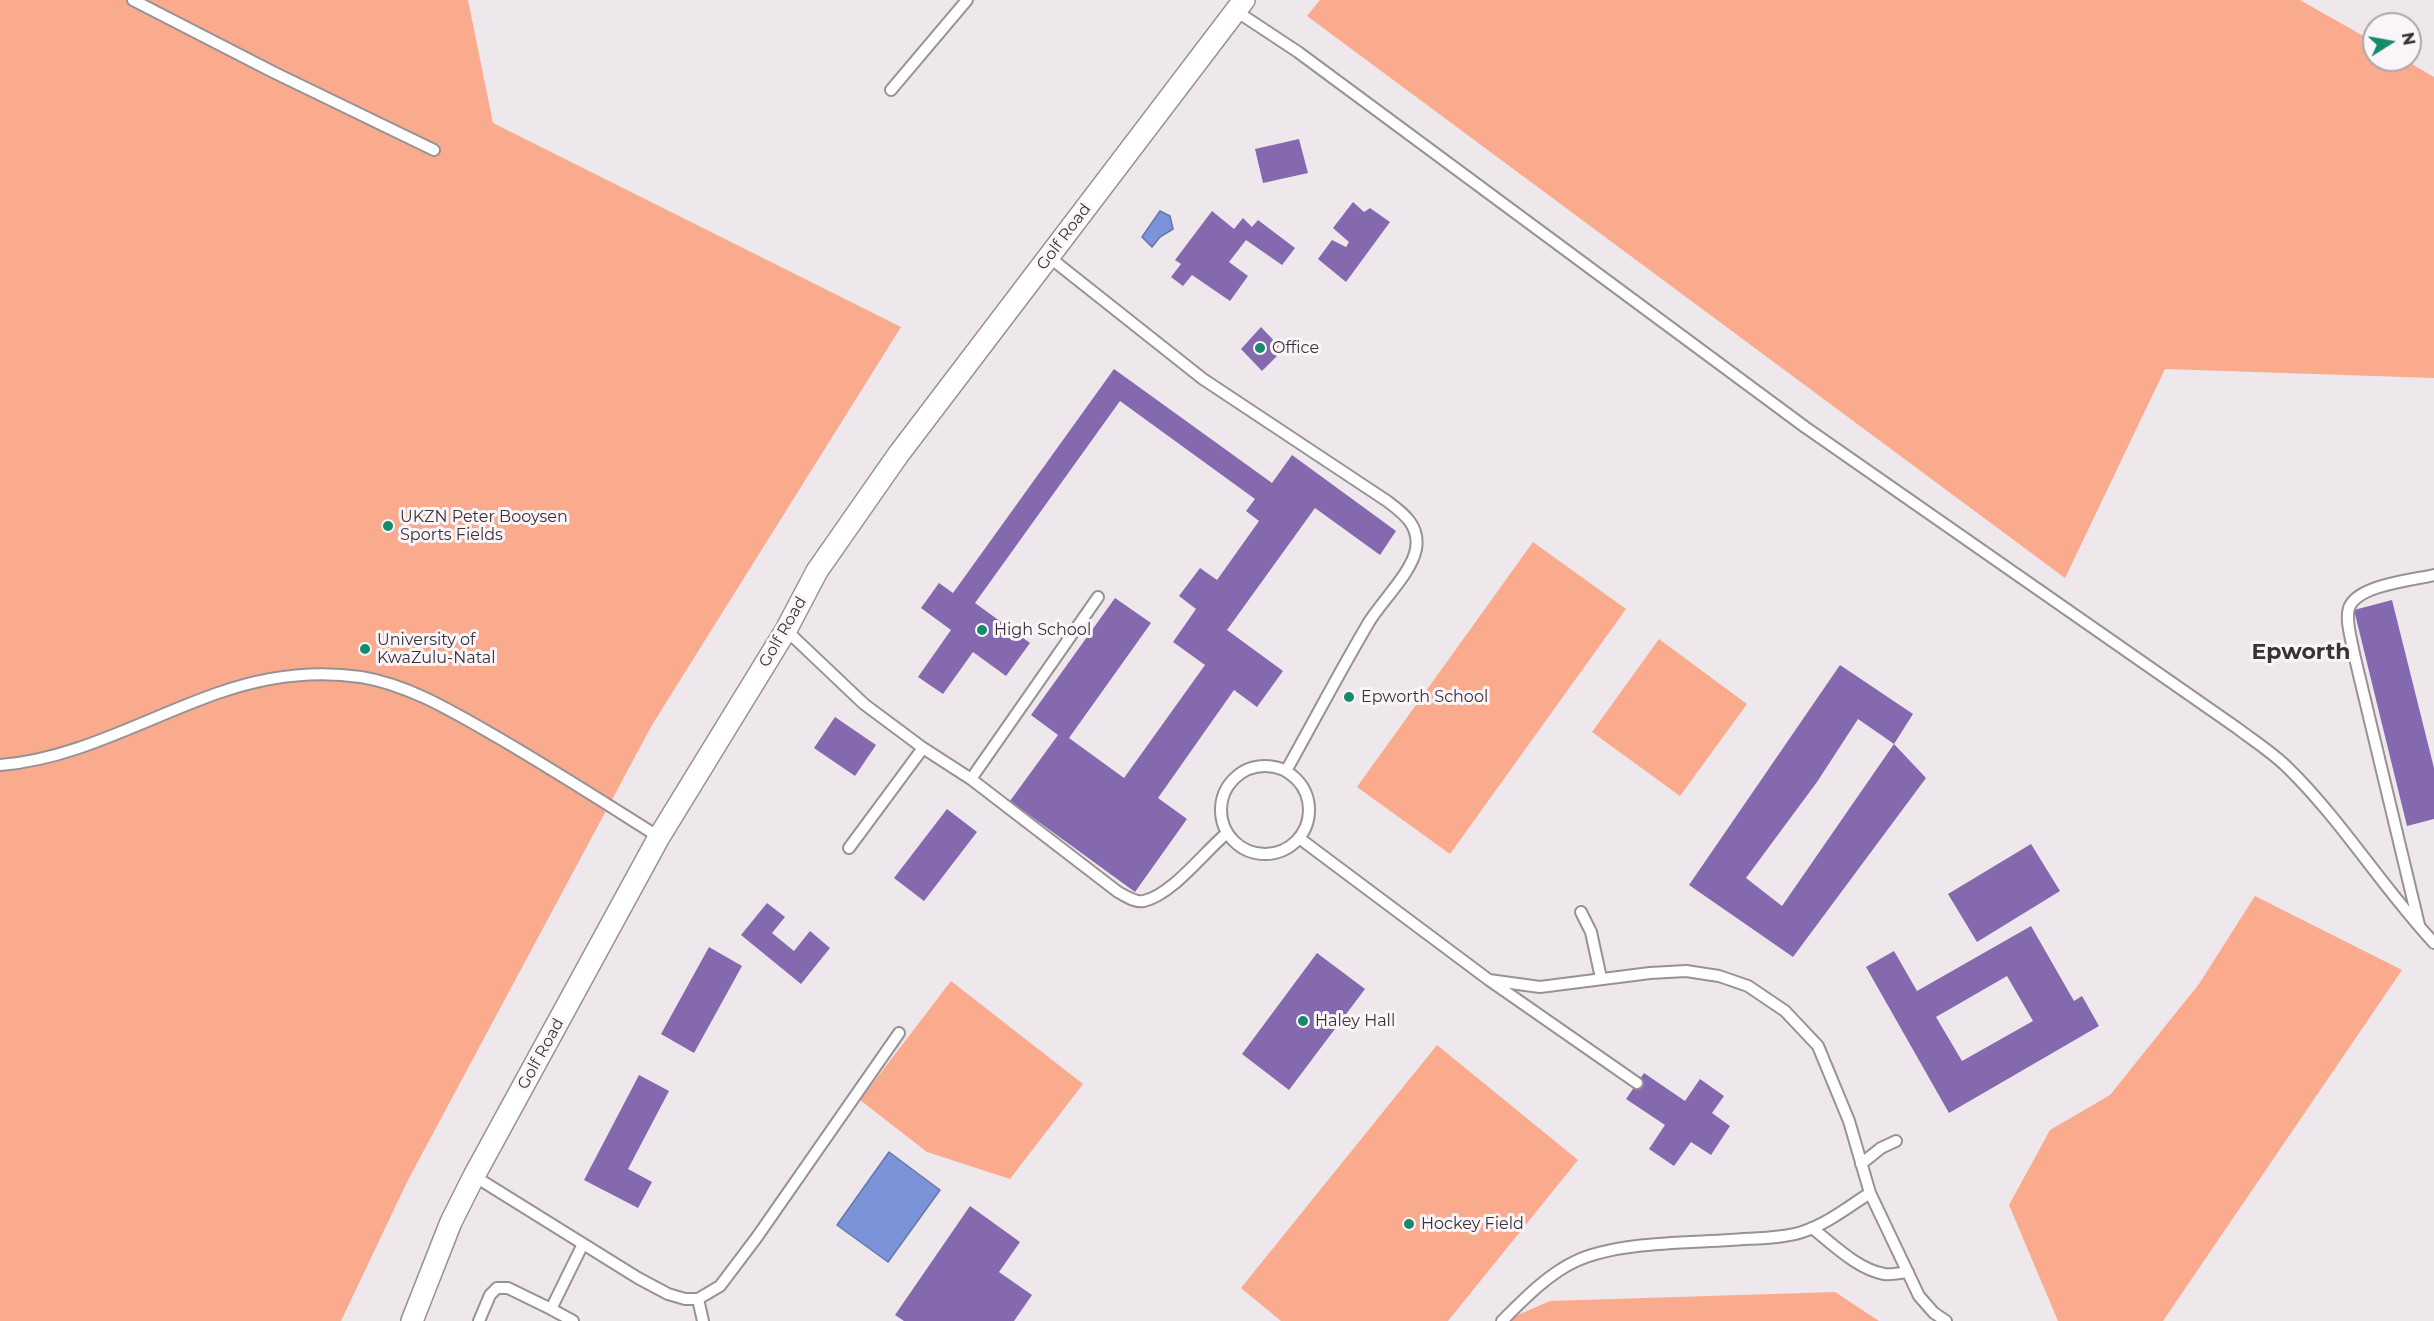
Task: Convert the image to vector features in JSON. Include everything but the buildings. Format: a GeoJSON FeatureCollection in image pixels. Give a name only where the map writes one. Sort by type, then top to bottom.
{"type":"FeatureCollection","features":[{"type":"Feature","properties":{"kind":"street","name":"Golf Road"},"geometry":{"type":"LineString","coordinates":[[412,1321],[451,1222],[474,1176],[659,837],[786,630],[818,571],[898,455],[1240,6]]}},
{"type":"Feature","properties":{"kind":"lane"},"geometry":{"type":"LineString","coordinates":[[134,0],[273,72],[434,150]]}},
{"type":"Feature","properties":{"kind":"lane"},"geometry":{"type":"LineString","coordinates":[[891,90],[967,0]]}},
{"type":"Feature","properties":{"kind":"lane"},"geometry":{"type":"LineString","coordinates":[[1240,6],[1298,52],[1805,427],[1962,534],[2064,609],[2237,728],[2278,760],[2326,809],[2434,943]]}},
{"type":"Feature","properties":{"kind":"lane"},"geometry":{"type":"LineString","coordinates":[[1049,257],[1203,379],[1387,501],[1408,517],[1415,529],[1416,549],[1408,566],[1370,621],[1286,771]]}},
{"type":"Feature","properties":{"kind":"lane"},"geometry":{"type":"LineString","coordinates":[[2420,928],[2354,654],[2349,609],[2353,601],[2366,592],[2434,575]]}},
{"type":"Feature","properties":{"kind":"lane"},"geometry":{"type":"LineString","coordinates":[[971,779],[1098,597]]}},
{"type":"Feature","properties":{"kind":"lane"},"geometry":{"type":"LineString","coordinates":[[786,630],[864,704],[923,748],[971,779],[1118,892],[1133,900],[1144,901],[1183,877],[1227,833]]}},
{"type":"Feature","properties":{"kind":"lane"},"geometry":{"type":"LineString","coordinates":[[0,765],[26,763],[83,746],[245,683],[289,676],[361,677],[406,689],[474,724],[566,777],[659,837]]}},
{"type":"Feature","properties":{"kind":"lane"},"geometry":{"type":"LineString","coordinates":[[849,848],[923,748]]}},
{"type":"Feature","properties":{"kind":"lane"},"geometry":{"type":"LineString","coordinates":[[1258,766],[1273,766],[1286,771],[1298,781],[1306,794],[1307,825],[1299,838],[1288,848],[1275,853],[1261,854],[1248,851],[1236,844],[1227,833],[1221,819],[1224,791],[1244,770],[1258,766]]}},
{"type":"Feature","properties":{"kind":"lane"},"geometry":{"type":"LineString","coordinates":[[1299,838],[1489,980],[1637,1083]]}},
{"type":"Feature","properties":{"kind":"lane"},"geometry":{"type":"LineString","coordinates":[[1581,912],[1591,932],[1601,978]]}},
{"type":"Feature","properties":{"kind":"lane"},"geometry":{"type":"LineString","coordinates":[[1489,980],[1540,987],[1601,978],[1686,970],[1719,976],[1748,986],[1785,1011],[1818,1046],[1849,1121],[1870,1193],[1919,1296],[1934,1313],[1946,1321]]}},
{"type":"Feature","properties":{"kind":"lane"},"geometry":{"type":"LineString","coordinates":[[474,1176],[638,1278],[668,1294],[685,1299],[698,1299],[720,1286],[798,1181],[899,1033]]}},
{"type":"Feature","properties":{"kind":"lane"},"geometry":{"type":"LineString","coordinates":[[1861,1164],[1881,1148],[1896,1141]]}},
{"type":"Feature","properties":{"kind":"lane"},"geometry":{"type":"LineString","coordinates":[[1502,1321],[1524,1299],[1556,1273],[1576,1261],[1596,1254],[1657,1245],[1772,1237],[1801,1232],[1812,1228],[1870,1193]]}},
{"type":"Feature","properties":{"kind":"lane"},"geometry":{"type":"LineString","coordinates":[[1812,1228],[1858,1263],[1872,1270],[1892,1274],[1908,1272]]}},
{"type":"Feature","properties":{"kind":"lane"},"geometry":{"type":"LineString","coordinates":[[551,1309],[583,1244]]}},
{"type":"Feature","properties":{"kind":"lane"},"geometry":{"type":"LineString","coordinates":[[478,1321],[490,1295],[497,1288],[508,1288],[573,1321]]}},
{"type":"Feature","properties":{"kind":"lane"},"geometry":{"type":"LineString","coordinates":[[698,1299],[703,1321]]}},
{"type":"Feature","properties":{"kind":"shaded area","name":"UKZN Peter Booysen Sports Fields"},"geometry":{"type":"Polygon","coordinates":[[[0,0],[468,0],[493,123],[901,327],[652,725],[408,1180],[341,1321],[0,1321],[0,0]]]}},
{"type":"Feature","properties":{"kind":"shaded area"},"geometry":{"type":"Polygon","coordinates":[[[1320,0],[2300,0],[2362,35],[2362,72],[2422,72],[2422,70],[2434,77],[2434,378],[2165,369],[2065,578],[1307,16],[1320,0]]]}},
{"type":"Feature","properties":{"kind":"shaded area"},"geometry":{"type":"Polygon","coordinates":[[[1533,542],[1626,609],[1450,854],[1357,787],[1533,542]]]}},
{"type":"Feature","properties":{"kind":"shaded area"},"geometry":{"type":"Polygon","coordinates":[[[1659,639],[1747,704],[1680,796],[1592,732],[1659,639]]]}},
{"type":"Feature","properties":{"kind":"shaded area"},"geometry":{"type":"Polygon","coordinates":[[[2255,896],[2402,970],[2163,1321],[2058,1321],[2009,1205],[2050,1130],[2110,1095],[2199,984],[2255,896]]]}},
{"type":"Feature","properties":{"kind":"shaded area"},"geometry":{"type":"Polygon","coordinates":[[[951,981],[1083,1084],[1010,1179],[927,1152],[860,1100],[951,981]]]}},
{"type":"Feature","properties":{"kind":"shaded area","name":"Hockey Field"},"geometry":{"type":"Polygon","coordinates":[[[1437,1045],[1578,1160],[1448,1321],[1281,1321],[1241,1288],[1437,1045]]]}},
{"type":"Feature","properties":{"kind":"shaded area"},"geometry":{"type":"Polygon","coordinates":[[[1835,1292],[1879,1321],[1504,1321],[1550,1301],[1835,1292]]]}},
{"type":"Feature","properties":{"kind":"water"},"geometry":{"type":"Polygon","coordinates":[[[1160,211],[1170,216],[1173,229],[1160,237],[1152,247],[1142,237],[1160,211]]]}},
{"type":"Feature","properties":{"kind":"water"},"geometry":{"type":"Polygon","coordinates":[[[889,1152],[940,1190],[888,1262],[837,1225],[889,1152]]]}},
{"type":"Feature","properties":{"kind":"place","name":"Office"},"geometry":{"type":"Point","coordinates":[1260,348]}},
{"type":"Feature","properties":{"kind":"place","name":"UKZN Peter Booysen Sports Fields"},"geometry":{"type":"Point","coordinates":[388,526]}},
{"type":"Feature","properties":{"kind":"place","name":"High School"},"geometry":{"type":"Point","coordinates":[982,630]}},
{"type":"Feature","properties":{"kind":"place","name":"University of KwaZulu-Natal"},"geometry":{"type":"Point","coordinates":[365,649]}},
{"type":"Feature","properties":{"kind":"place","name":"Epworth School"},"geometry":{"type":"Point","coordinates":[1349,697]}},
{"type":"Feature","properties":{"kind":"place","name":"Haley Hall"},"geometry":{"type":"Point","coordinates":[1303,1021]}},
{"type":"Feature","properties":{"kind":"place","name":"Hockey Field"},"geometry":{"type":"Point","coordinates":[1409,1224]}},
{"type":"Feature","properties":{"kind":"district","name":"Epworth"},"geometry":{"type":"Point","coordinates":[2301,653]}}]}
